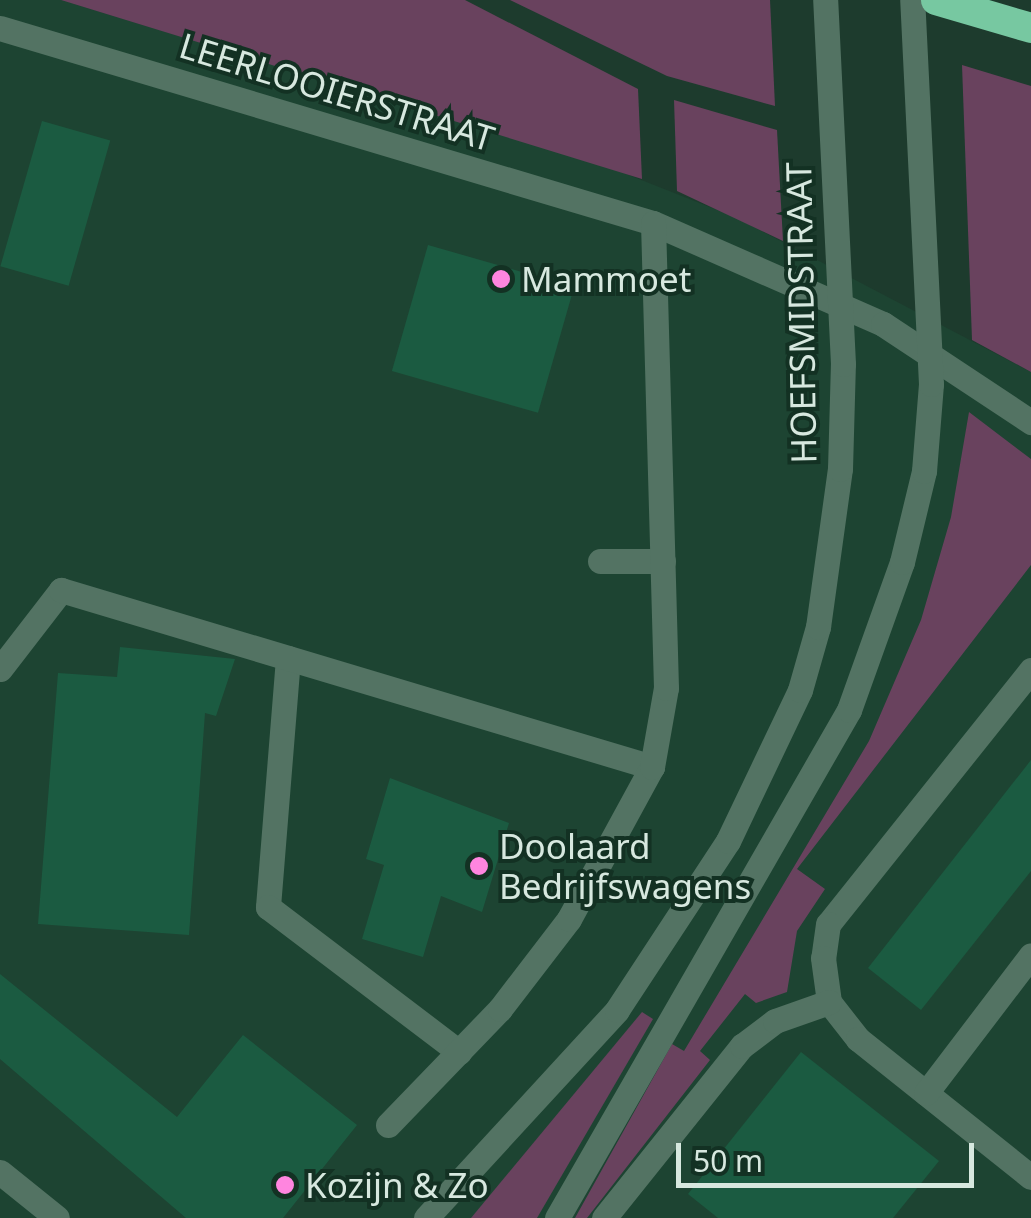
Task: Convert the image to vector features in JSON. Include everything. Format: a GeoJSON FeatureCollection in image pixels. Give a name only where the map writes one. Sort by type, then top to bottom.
{"type":"FeatureCollection","features":[{"type":"Feature","properties":{"kind":"highway"},"geometry":{"type":"LineString","coordinates":[[936,0],[1031,28]]}},
{"type":"Feature","properties":{"kind":"street","name":"HOEFSMIDSTRAAT"},"geometry":{"type":"LineString","coordinates":[[426,1218],[617,1010],[765,776],[818,628],[840,469],[843,364],[825,0]]}},
{"type":"Feature","properties":{"kind":"street"},"geometry":{"type":"LineString","coordinates":[[557,1218],[849,710],[920,490],[931,384],[912,0]]}},
{"type":"Feature","properties":{"kind":"street","name":"LEERLOOIERSTRAAT"},"geometry":{"type":"LineString","coordinates":[[0,28],[653,223],[883,324],[1031,422]]}},
{"type":"Feature","properties":{"kind":"street"},"geometry":{"type":"LineString","coordinates":[[388,1126],[459,1052],[569,920],[652,766],[666,688],[653,223]]}},
{"type":"Feature","properties":{"kind":"street"},"geometry":{"type":"LineString","coordinates":[[600,560],[663,561]]}},
{"type":"Feature","properties":{"kind":"street"},"geometry":{"type":"LineString","coordinates":[[0,669],[62,590],[652,766]]}},
{"type":"Feature","properties":{"kind":"street"},"geometry":{"type":"LineString","coordinates":[[288,658],[268,907],[459,1052]]}},
{"type":"Feature","properties":{"kind":"street"},"geometry":{"type":"LineString","coordinates":[[1031,670],[828,924],[829,1002],[858,1039],[1031,1177]]}},
{"type":"Feature","properties":{"kind":"street"},"geometry":{"type":"LineString","coordinates":[[926,1093],[1031,955]]}},
{"type":"Feature","properties":{"kind":"street"},"geometry":{"type":"LineString","coordinates":[[604,1218],[742,1046],[774,1021],[829,1002]]}},
{"type":"Feature","properties":{"kind":"street"},"geometry":{"type":"LineString","coordinates":[[0,1172],[57,1218]]}},
{"type":"Feature","properties":{"kind":"shaded area"},"geometry":{"type":"Polygon","coordinates":[[[0,0],[61,0],[606,166],[735,217],[1031,372],[1031,1218],[0,1218],[0,0]]]}},
{"type":"Feature","properties":{"kind":"shaded area"},"geometry":{"type":"Polygon","coordinates":[[[61,0],[465,0],[638,89],[642,179],[61,0]]]}},
{"type":"Feature","properties":{"kind":"shaded area"},"geometry":{"type":"Polygon","coordinates":[[[510,0],[770,0],[775,106],[667,76],[510,0]]]}},
{"type":"Feature","properties":{"kind":"shaded area"},"geometry":{"type":"Polygon","coordinates":[[[962,65],[1031,86],[1031,372],[972,340],[962,65]]]}},
{"type":"Feature","properties":{"kind":"shaded area"},"geometry":{"type":"Polygon","coordinates":[[[674,100],[777,130],[783,241],[677,191],[674,100]]]}},
{"type":"Feature","properties":{"kind":"shaded area"},"geometry":{"type":"Polygon","coordinates":[[[969,412],[1031,459],[1031,565],[797,869],[825,889],[797,931],[787,992],[756,1003],[745,994],[700,1051],[710,1060],[587,1218],[575,1218],[672,1044],[684,1051],[869,741],[921,620],[951,517],[969,412]]]}},
{"type":"Feature","properties":{"kind":"shaded area"},"geometry":{"type":"Polygon","coordinates":[[[642,1012],[653,1019],[537,1218],[471,1218],[642,1012]]]}},
{"type":"Feature","properties":{"kind":"building"},"geometry":{"type":"Polygon","coordinates":[[[42,121],[110,141],[69,286],[0,266],[42,121]]]}},
{"type":"Feature","properties":{"kind":"building"},"geometry":{"type":"Polygon","coordinates":[[[428,245],[574,287],[538,413],[392,371],[428,245]]]}},
{"type":"Feature","properties":{"kind":"building"},"geometry":{"type":"Polygon","coordinates":[[[120,647],[235,659],[216,716],[205,713],[189,935],[38,924],[58,673],[117,677],[120,647]]]}},
{"type":"Feature","properties":{"kind":"building"},"geometry":{"type":"Polygon","coordinates":[[[1031,760],[1031,871],[921,1010],[868,968],[1031,760]]]}},
{"type":"Feature","properties":{"kind":"building"},"geometry":{"type":"Polygon","coordinates":[[[390,778],[509,823],[482,912],[441,896],[423,957],[362,939],[384,865],[366,859],[390,778]]]}},
{"type":"Feature","properties":{"kind":"building"},"geometry":{"type":"Polygon","coordinates":[[[0,974],[177,1117],[243,1035],[357,1125],[283,1218],[186,1218],[0,1059],[0,974]]]}},
{"type":"Feature","properties":{"kind":"building"},"geometry":{"type":"Polygon","coordinates":[[[801,1052],[939,1161],[893,1218],[718,1218],[688,1194],[801,1052]]]}},
{"type":"Feature","properties":{"kind":"place","name":"Mammoet"},"geometry":{"type":"Point","coordinates":[501,279]}},
{"type":"Feature","properties":{"kind":"place","name":"Doolaard Bedrijfswagens"},"geometry":{"type":"Point","coordinates":[479,866]}},
{"type":"Feature","properties":{"kind":"place","name":"Kozijn & Zo"},"geometry":{"type":"Point","coordinates":[285,1185]}}]}
